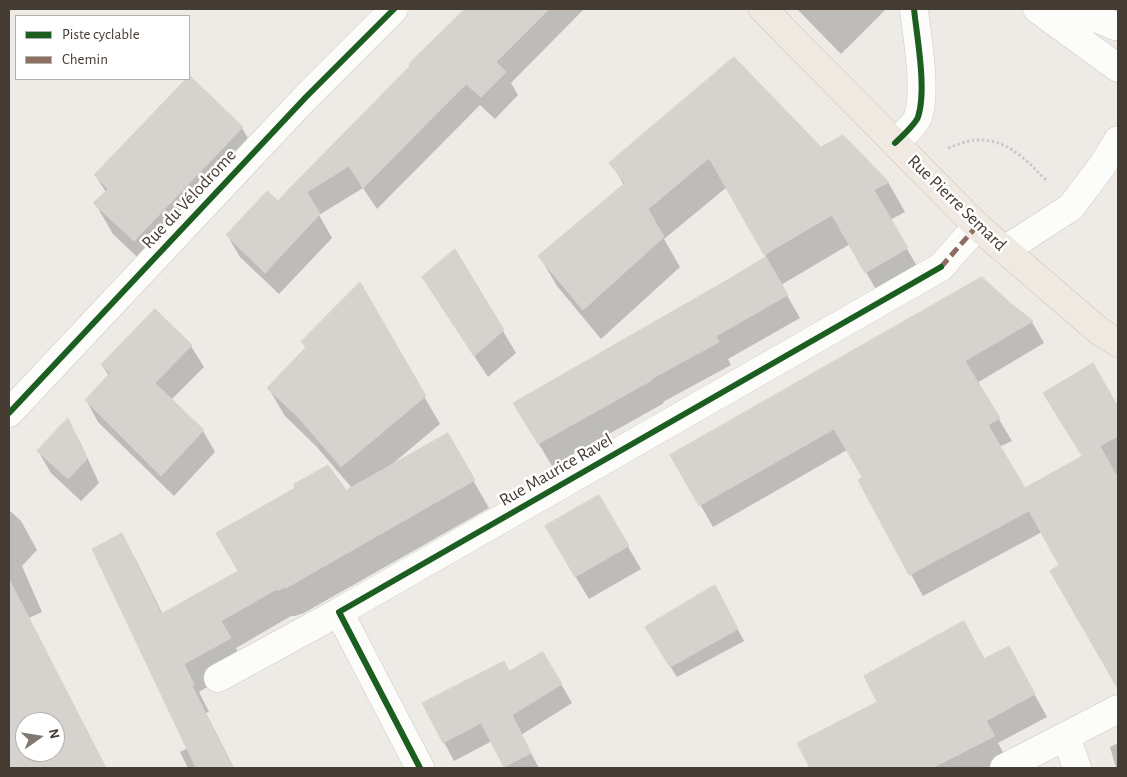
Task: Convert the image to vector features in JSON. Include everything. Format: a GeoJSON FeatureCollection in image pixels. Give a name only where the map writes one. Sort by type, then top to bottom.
{"type":"FeatureCollection","features":[{"type":"Feature","properties":{"kind":"main road","name":"Rue Pierre Semard"},"geometry":{"type":"LineString","coordinates":[[763,9],[977,226],[1099,331],[1118,343]]}},
{"type":"Feature","properties":{"kind":"street","name":"Rue du Vélodrome"},"geometry":{"type":"LineString","coordinates":[[9,412],[306,97],[394,9]]}},
{"type":"Feature","properties":{"kind":"street"},"geometry":{"type":"LineString","coordinates":[[895,144],[917,119],[921,97],[920,64],[914,9]]}},
{"type":"Feature","properties":{"kind":"street"},"geometry":{"type":"LineString","coordinates":[[1037,9],[1118,68]]}},
{"type":"Feature","properties":{"kind":"street"},"geometry":{"type":"LineString","coordinates":[[1076,9],[1118,26]]}},
{"type":"Feature","properties":{"kind":"street"},"geometry":{"type":"LineString","coordinates":[[1005,250],[1072,207],[1102,166],[1118,140]]}},
{"type":"Feature","properties":{"kind":"street","name":"Rue Maurice Ravel"},"geometry":{"type":"LineString","coordinates":[[218,678],[339,612],[941,267],[977,226]]}},
{"type":"Feature","properties":{"kind":"street"},"geometry":{"type":"LineString","coordinates":[[339,612],[420,768]]}},
{"type":"Feature","properties":{"kind":"street"},"geometry":{"type":"LineString","coordinates":[[1004,768],[1118,709]]}},
{"type":"Feature","properties":{"kind":"street"},"geometry":{"type":"LineString","coordinates":[[1066,736],[1077,768]]}},
{"type":"Feature","properties":{"kind":"path"},"geometry":{"type":"LineString","coordinates":[[925,173],[948,148],[974,140],[995,141],[1020,155],[1072,207]]}},
{"type":"Feature","properties":{"kind":"building"},"geometry":{"type":"Polygon","coordinates":[[[465,9],[549,9],[496,62],[506,72],[481,97],[466,84],[363,188],[349,166],[307,192],[320,214],[265,273],[226,235],[267,191],[278,201],[410,66],[409,64],[465,9]]]}},
{"type":"Feature","properties":{"kind":"building"},"geometry":{"type":"Polygon","coordinates":[[[734,57],[821,147],[843,135],[889,182],[874,190],[908,248],[865,273],[832,215],[764,255],[709,158],[648,209],[664,237],[583,310],[538,256],[625,183],[609,163],[734,57]]]}},
{"type":"Feature","properties":{"kind":"building"},"geometry":{"type":"Polygon","coordinates":[[[190,76],[243,127],[134,241],[93,203],[108,189],[94,175],[185,80],[190,80],[190,76]]]}},
{"type":"Feature","properties":{"kind":"building"},"geometry":{"type":"Polygon","coordinates":[[[455,249],[504,330],[474,356],[422,277],[455,249]]]}},
{"type":"Feature","properties":{"kind":"building"},"geometry":{"type":"Polygon","coordinates":[[[766,257],[788,295],[716,336],[719,342],[538,444],[513,403],[766,257]]]}},
{"type":"Feature","properties":{"kind":"building"},"geometry":{"type":"Polygon","coordinates":[[[982,277],[1033,321],[965,361],[1000,418],[988,425],[1025,488],[1082,456],[1043,393],[1093,363],[1118,407],[1118,436],[1100,446],[1118,478],[1118,689],[1050,571],[1059,565],[1029,511],[909,575],[858,480],[862,477],[834,429],[699,506],[670,455],[982,277]]]}},
{"type":"Feature","properties":{"kind":"building"},"geometry":{"type":"Polygon","coordinates":[[[360,282],[426,396],[341,467],[299,418],[267,388],[306,347],[301,342],[360,282]]]}},
{"type":"Feature","properties":{"kind":"building"},"geometry":{"type":"Polygon","coordinates":[[[155,309],[192,345],[155,383],[204,430],[161,476],[85,400],[110,373],[101,365],[155,309]]]}},
{"type":"Feature","properties":{"kind":"building"},"geometry":{"type":"Polygon","coordinates":[[[68,418],[87,459],[68,479],[37,451],[68,418]]]}},
{"type":"Feature","properties":{"kind":"building"},"geometry":{"type":"Polygon","coordinates":[[[448,433],[475,480],[286,588],[275,590],[221,621],[231,638],[184,664],[194,685],[192,686],[233,768],[196,768],[92,549],[122,533],[161,614],[238,571],[216,533],[295,488],[294,484],[328,465],[346,490],[448,433]]]}},
{"type":"Feature","properties":{"kind":"building"},"geometry":{"type":"Polygon","coordinates":[[[599,495],[629,546],[575,577],[545,526],[599,495]]]}},
{"type":"Feature","properties":{"kind":"building"},"geometry":{"type":"Polygon","coordinates":[[[9,579],[106,768],[9,768],[9,579]]]}},
{"type":"Feature","properties":{"kind":"building"},"geometry":{"type":"Polygon","coordinates":[[[715,585],[738,629],[670,667],[645,627],[715,585]]]}},
{"type":"Feature","properties":{"kind":"building"},"geometry":{"type":"Polygon","coordinates":[[[964,621],[984,659],[1009,646],[1035,694],[986,721],[995,736],[932,768],[810,768],[797,743],[877,702],[864,676],[964,621]]]}},
{"type":"Feature","properties":{"kind":"building"},"geometry":{"type":"Polygon","coordinates":[[[543,652],[562,684],[512,715],[531,753],[504,767],[481,723],[443,743],[422,703],[504,661],[509,671],[543,652]]]}},
{"type":"Feature","properties":{"kind":"marked path"},"geometry":{"type":"LineString","coordinates":[[941,267],[977,226]]}},
{"type":"Feature","properties":{"kind":"cycle path"},"geometry":{"type":"LineString","coordinates":[[9,413],[306,97],[394,9]]}},
{"type":"Feature","properties":{"kind":"cycle path"},"geometry":{"type":"LineString","coordinates":[[895,143],[908,131],[916,120],[921,106],[920,64],[914,9]]}},
{"type":"Feature","properties":{"kind":"cycle path"},"geometry":{"type":"LineString","coordinates":[[420,768],[339,612],[941,267]]}}]}
